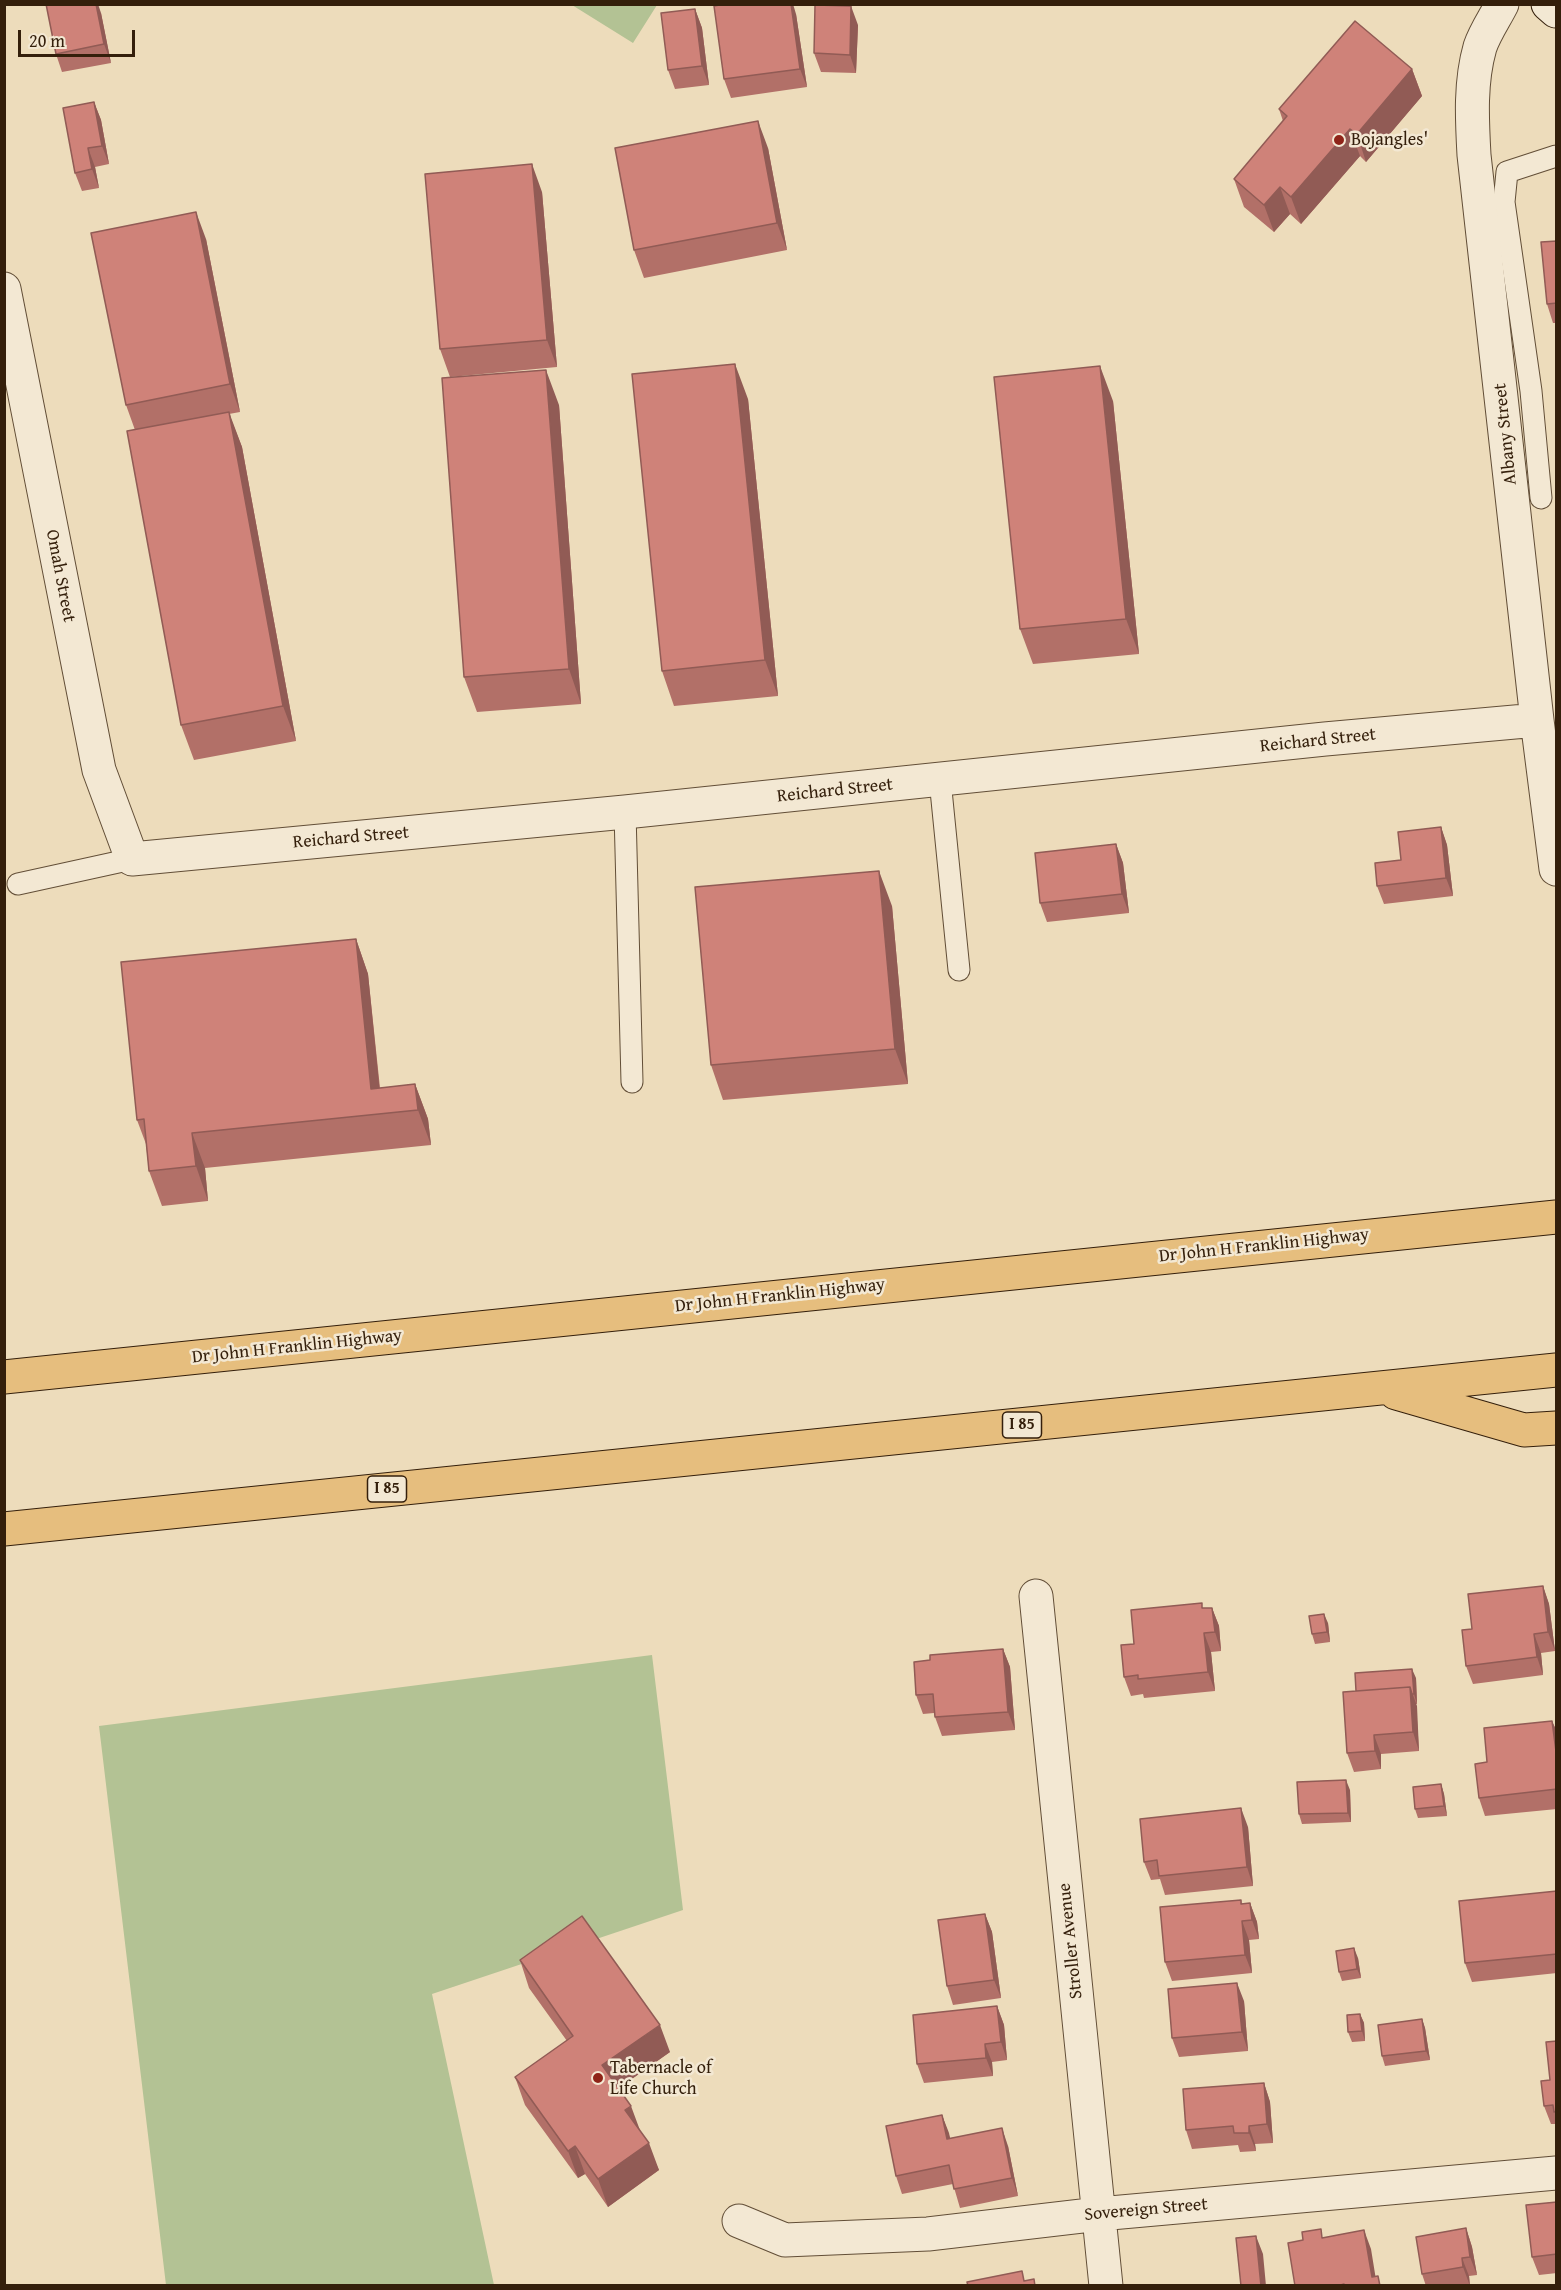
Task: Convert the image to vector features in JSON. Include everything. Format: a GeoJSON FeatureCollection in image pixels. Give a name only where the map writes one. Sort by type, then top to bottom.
{"type":"FeatureCollection","features":[{"type":"Feature","properties":{"kind":"highway"},"geometry":{"type":"LineString","coordinates":[[1505,1222],[1557,1206]]}},
{"type":"Feature","properties":{"kind":"highway","name":"Dr John H Franklin Highway"},"geometry":{"type":"LineString","coordinates":[[4,1377],[1557,1217]]}},
{"type":"Feature","properties":{"kind":"highway","name":"I 85"},"geometry":{"type":"LineString","coordinates":[[4,1529],[1557,1370]]}},
{"type":"Feature","properties":{"kind":"highway"},"geometry":{"type":"LineString","coordinates":[[1381,1389],[1524,1430],[1557,1428]]}},
{"type":"Feature","properties":{"kind":"street","name":"Albany Street"},"geometry":{"type":"LineString","coordinates":[[1502,4],[1481,44],[1474,73],[1472,114],[1492,175],[1512,483],[1537,720],[1557,869]]}},
{"type":"Feature","properties":{"kind":"street"},"geometry":{"type":"LineString","coordinates":[[1548,4],[1557,11]]}},
{"type":"Feature","properties":{"kind":"street","name":"Omah Street"},"geometry":{"type":"LineString","coordinates":[[4,289],[99,770],[132,859]]}},
{"type":"Feature","properties":{"kind":"street","name":"Reichard Street"},"geometry":{"type":"LineString","coordinates":[[132,859],[626,812],[1325,739],[1537,720]]}},
{"type":"Feature","properties":{"kind":"street","name":"Stroller Avenue"},"geometry":{"type":"LineString","coordinates":[[1036,1596],[1106,2286]]}},
{"type":"Feature","properties":{"kind":"street","name":"Sovereign Street"},"geometry":{"type":"LineString","coordinates":[[739,2221],[785,2240],[928,2234],[1099,2214],[1557,2173]]}},
{"type":"Feature","properties":{"kind":"lane"},"geometry":{"type":"LineString","coordinates":[[1549,500],[1504,202],[1492,175],[1557,156]]}},
{"type":"Feature","properties":{"kind":"lane"},"geometry":{"type":"LineString","coordinates":[[1512,483],[1549,500]]}},
{"type":"Feature","properties":{"kind":"lane"},"geometry":{"type":"LineString","coordinates":[[940,780],[959,970]]}},
{"type":"Feature","properties":{"kind":"lane"},"geometry":{"type":"LineString","coordinates":[[626,812],[632,1082]]}},
{"type":"Feature","properties":{"kind":"lane"},"geometry":{"type":"LineString","coordinates":[[18,884],[132,859]]}},
{"type":"Feature","properties":{"kind":"green space"},"geometry":{"type":"Polygon","coordinates":[[[572,5],[657,5],[633,43],[572,5]]]}},
{"type":"Feature","properties":{"kind":"green space"},"geometry":{"type":"Polygon","coordinates":[[[652,1655],[683,1910],[432,1994],[494,2285],[166,2285],[99,1726],[652,1655]]]}},
{"type":"Feature","properties":{"kind":"building"},"geometry":{"type":"Polygon","coordinates":[[[46,4],[96,4],[104,44],[56,54],[46,4]]]}},
{"type":"Feature","properties":{"kind":"building"},"geometry":{"type":"Polygon","coordinates":[[[791,4],[800,69],[724,79],[714,6],[791,4]]]}},
{"type":"Feature","properties":{"kind":"building"},"geometry":{"type":"Polygon","coordinates":[[[815,5],[851,6],[850,55],[814,53],[815,5]]]}},
{"type":"Feature","properties":{"kind":"building"},"geometry":{"type":"Polygon","coordinates":[[[695,9],[702,66],[668,70],[661,13],[695,9]]]}},
{"type":"Feature","properties":{"kind":"building"},"geometry":{"type":"Polygon","coordinates":[[[1355,21],[1412,69],[1357,134],[1350,129],[1291,197],[1280,187],[1264,205],[1234,179],[1287,116],[1279,109],[1355,21]]]}},
{"type":"Feature","properties":{"kind":"building"},"geometry":{"type":"Polygon","coordinates":[[[94,102],[102,146],[88,148],[92,169],[75,173],[63,108],[94,102]]]}},
{"type":"Feature","properties":{"kind":"building"},"geometry":{"type":"Polygon","coordinates":[[[758,121],[777,223],[634,250],[615,148],[758,121]]]}},
{"type":"Feature","properties":{"kind":"building"},"geometry":{"type":"Polygon","coordinates":[[[532,164],[547,340],[440,349],[425,174],[532,164]]]}},
{"type":"Feature","properties":{"kind":"building"},"geometry":{"type":"Polygon","coordinates":[[[196,212],[230,384],[126,405],[91,233],[196,212]]]}},
{"type":"Feature","properties":{"kind":"building"},"geometry":{"type":"Polygon","coordinates":[[[1557,241],[1557,303],[1547,304],[1541,242],[1557,241]]]}},
{"type":"Feature","properties":{"kind":"building"},"geometry":{"type":"Polygon","coordinates":[[[735,364],[765,660],[662,671],[632,374],[735,364]]]}},
{"type":"Feature","properties":{"kind":"building"},"geometry":{"type":"Polygon","coordinates":[[[1100,366],[1126,619],[1020,629],[994,377],[1100,366]]]}},
{"type":"Feature","properties":{"kind":"building"},"geometry":{"type":"Polygon","coordinates":[[[546,370],[569,669],[464,677],[442,378],[546,370]]]}},
{"type":"Feature","properties":{"kind":"building"},"geometry":{"type":"Polygon","coordinates":[[[229,412],[283,706],[181,725],[127,431],[229,412]]]}},
{"type":"Feature","properties":{"kind":"building"},"geometry":{"type":"Polygon","coordinates":[[[1441,827],[1446,878],[1377,886],[1375,863],[1401,860],[1398,832],[1441,827]]]}},
{"type":"Feature","properties":{"kind":"building"},"geometry":{"type":"Polygon","coordinates":[[[1116,844],[1122,894],[1040,903],[1035,853],[1116,844]]]}},
{"type":"Feature","properties":{"kind":"building"},"geometry":{"type":"Polygon","coordinates":[[[879,871],[895,1049],[711,1065],[695,887],[879,871]]]}},
{"type":"Feature","properties":{"kind":"building"},"geometry":{"type":"Polygon","coordinates":[[[356,939],[371,1089],[415,1084],[418,1110],[192,1133],[196,1166],[149,1171],[144,1119],[137,1120],[121,962],[356,939]]]}},
{"type":"Feature","properties":{"kind":"building"},"geometry":{"type":"Polygon","coordinates":[[[1543,1586],[1548,1632],[1534,1634],[1537,1657],[1466,1666],[1462,1630],[1472,1629],[1468,1594],[1543,1586]]]}},
{"type":"Feature","properties":{"kind":"building"},"geometry":{"type":"Polygon","coordinates":[[[1202,1603],[1202,1608],[1212,1608],[1215,1632],[1204,1633],[1208,1672],[1138,1679],[1138,1675],[1124,1677],[1121,1645],[1134,1644],[1131,1610],[1202,1603]]]}},
{"type":"Feature","properties":{"kind":"building"},"geometry":{"type":"Polygon","coordinates":[[[1324,1614],[1327,1632],[1312,1634],[1309,1616],[1324,1614]]]}},
{"type":"Feature","properties":{"kind":"building"},"geometry":{"type":"Polygon","coordinates":[[[1003,1649],[1008,1712],[935,1717],[933,1694],[916,1695],[914,1662],[930,1660],[930,1655],[1003,1649]]]}},
{"type":"Feature","properties":{"kind":"building"},"geometry":{"type":"Polygon","coordinates":[[[1412,1669],[1414,1694],[1410,1687],[1356,1691],[1355,1673],[1412,1669]]]}},
{"type":"Feature","properties":{"kind":"building"},"geometry":{"type":"Polygon","coordinates":[[[1410,1687],[1413,1732],[1374,1735],[1375,1751],[1347,1753],[1343,1692],[1410,1687]]]}},
{"type":"Feature","properties":{"kind":"building"},"geometry":{"type":"Polygon","coordinates":[[[1552,1721],[1557,1759],[1557,1789],[1479,1798],[1475,1764],[1487,1762],[1484,1728],[1552,1721]]]}},
{"type":"Feature","properties":{"kind":"building"},"geometry":{"type":"Polygon","coordinates":[[[1346,1780],[1348,1813],[1299,1814],[1297,1782],[1346,1780]]]}},
{"type":"Feature","properties":{"kind":"building"},"geometry":{"type":"Polygon","coordinates":[[[1441,1784],[1444,1806],[1415,1809],[1413,1787],[1441,1784]]]}},
{"type":"Feature","properties":{"kind":"building"},"geometry":{"type":"Polygon","coordinates":[[[1241,1808],[1247,1867],[1159,1876],[1157,1860],[1144,1862],[1140,1819],[1241,1808]]]}},
{"type":"Feature","properties":{"kind":"building"},"geometry":{"type":"Polygon","coordinates":[[[1557,1891],[1557,1954],[1465,1963],[1459,1901],[1557,1891]]]}},
{"type":"Feature","properties":{"kind":"building"},"geometry":{"type":"Polygon","coordinates":[[[1241,1900],[1241,1904],[1250,1903],[1252,1920],[1242,1921],[1245,1955],[1165,1962],[1160,1907],[1241,1900]]]}},
{"type":"Feature","properties":{"kind":"building"},"geometry":{"type":"Polygon","coordinates":[[[985,1914],[994,1980],[947,1986],[938,1920],[985,1914]]]}},
{"type":"Feature","properties":{"kind":"building","name":"Tabernacle of Life Church"},"geometry":{"type":"Polygon","coordinates":[[[582,1916],[660,2025],[602,2065],[631,2106],[625,2110],[649,2143],[598,2179],[575,2146],[568,2151],[515,2077],[573,2036],[520,1960],[582,1916]]]}},
{"type":"Feature","properties":{"kind":"building"},"geometry":{"type":"Polygon","coordinates":[[[1354,1948],[1357,1969],[1339,1972],[1336,1951],[1354,1948]]]}},
{"type":"Feature","properties":{"kind":"building"},"geometry":{"type":"Polygon","coordinates":[[[1237,1983],[1242,2032],[1172,2038],[1168,1989],[1237,1983]]]}},
{"type":"Feature","properties":{"kind":"building"},"geometry":{"type":"Polygon","coordinates":[[[997,2006],[1001,2042],[985,2044],[986,2058],[917,2064],[913,2015],[997,2006]]]}},
{"type":"Feature","properties":{"kind":"building"},"geometry":{"type":"Polygon","coordinates":[[[1360,2014],[1362,2031],[1348,2032],[1347,2015],[1360,2014]]]}},
{"type":"Feature","properties":{"kind":"building"},"geometry":{"type":"Polygon","coordinates":[[[1422,2019],[1426,2051],[1382,2056],[1378,2025],[1422,2019]]]}},
{"type":"Feature","properties":{"kind":"building"},"geometry":{"type":"Polygon","coordinates":[[[1557,2041],[1557,2111],[1554,2112],[1553,2105],[1544,2106],[1541,2081],[1550,2080],[1546,2042],[1557,2041]]]}},
{"type":"Feature","properties":{"kind":"building"},"geometry":{"type":"Polygon","coordinates":[[[1264,2083],[1267,2124],[1249,2126],[1249,2133],[1234,2133],[1233,2126],[1186,2130],[1183,2089],[1264,2083]]]}},
{"type":"Feature","properties":{"kind":"building"},"geometry":{"type":"Polygon","coordinates":[[[942,2115],[947,2139],[1002,2128],[1012,2178],[954,2189],[949,2165],[896,2176],[886,2126],[942,2115]]]}},
{"type":"Feature","properties":{"kind":"building"},"geometry":{"type":"Polygon","coordinates":[[[1557,2202],[1557,2254],[1532,2257],[1526,2205],[1557,2202]]]}},
{"type":"Feature","properties":{"kind":"building"},"geometry":{"type":"Polygon","coordinates":[[[1466,2228],[1470,2257],[1462,2258],[1463,2267],[1422,2274],[1416,2237],[1466,2228]]]}},
{"type":"Feature","properties":{"kind":"building"},"geometry":{"type":"Polygon","coordinates":[[[1321,2229],[1322,2238],[1364,2230],[1372,2277],[1378,2276],[1380,2286],[1344,2286],[1344,2284],[1295,2286],[1288,2243],[1303,2240],[1302,2232],[1321,2229]]]}},
{"type":"Feature","properties":{"kind":"building"},"geometry":{"type":"Polygon","coordinates":[[[1256,2236],[1261,2286],[1241,2286],[1236,2238],[1256,2236]]]}},
{"type":"Feature","properties":{"kind":"building"},"geometry":{"type":"Polygon","coordinates":[[[1022,2271],[1024,2281],[1034,2279],[1035,2286],[968,2286],[967,2282],[1022,2271]]]}},
{"type":"Feature","properties":{"kind":"place","name":"Bojangles'"},"geometry":{"type":"Point","coordinates":[1339,140]}},
{"type":"Feature","properties":{"kind":"place","name":"Tabernacle of Life Church"},"geometry":{"type":"Point","coordinates":[598,2078]}}]}
